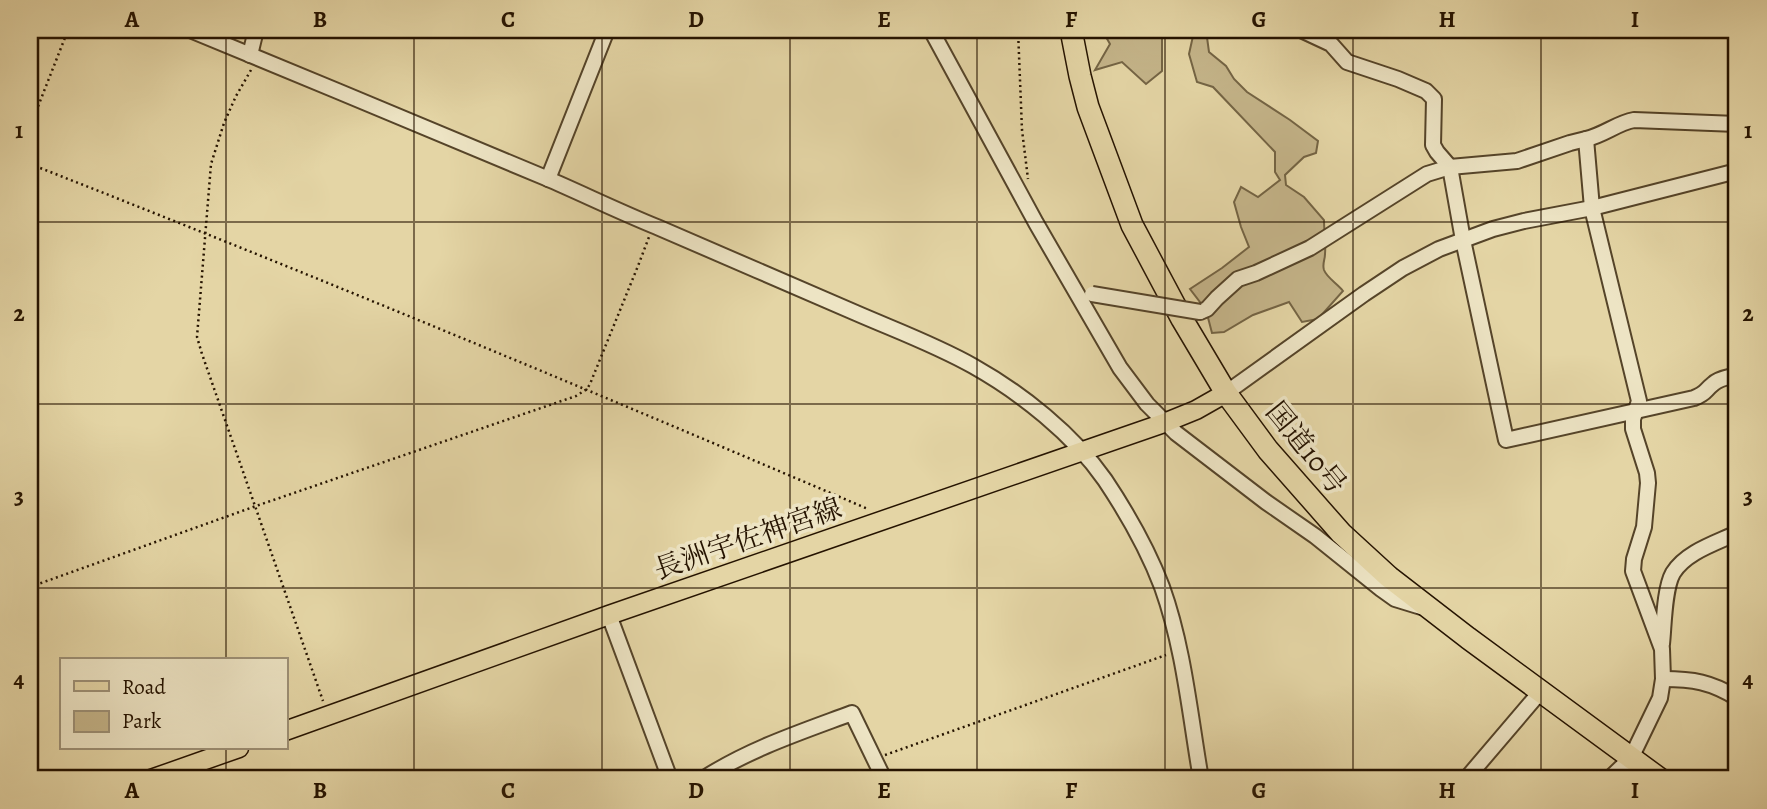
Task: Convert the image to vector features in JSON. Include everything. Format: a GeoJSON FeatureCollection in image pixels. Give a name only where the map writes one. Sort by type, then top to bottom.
{"type":"FeatureCollection","features":[{"type":"Feature","properties":{"kind":"highway","name":"国道10号"},"geometry":{"type":"LineString","coordinates":[[1071,30],[1088,107],[1132,225],[1182,319],[1226,393],[1268,450],[1326,517],[1374,564],[1433,611],[1660,779]]}},
{"type":"Feature","properties":{"kind":"main road","name":"長洲宇佐神宮線"},"geometry":{"type":"LineString","coordinates":[[287,730],[609,615],[1164,423],[1196,410],[1226,393]]}},
{"type":"Feature","properties":{"kind":"main road"},"geometry":{"type":"LineString","coordinates":[[151,779],[233,750]]}},
{"type":"Feature","properties":{"kind":"street"},"geometry":{"type":"LineString","coordinates":[[190,30],[548,179],[805,290],[970,364],[1002,383],[1065,434],[1081,451],[1104,479],[1151,561],[1172,618],[1201,779]]}},
{"type":"Feature","properties":{"kind":"street"},"geometry":{"type":"LineString","coordinates":[[254,57],[256,30]]}},
{"type":"Feature","properties":{"kind":"street"},"geometry":{"type":"LineString","coordinates":[[548,179],[607,30]]}},
{"type":"Feature","properties":{"kind":"street"},"geometry":{"type":"LineString","coordinates":[[931,30],[1074,290],[1120,368],[1146,404],[1164,423],[1381,589],[1395,599],[1433,611]]}},
{"type":"Feature","properties":{"kind":"street"},"geometry":{"type":"LineString","coordinates":[[1301,30],[1331,44],[1347,62],[1398,79],[1426,91],[1434,99],[1433,145],[1450,167],[1506,440],[1694,398],[1704,394],[1712,384],[1737,375]]}},
{"type":"Feature","properties":{"kind":"street"},"geometry":{"type":"LineString","coordinates":[[1074,290],[1200,312],[1208,309],[1238,279],[1310,248],[1427,174],[1450,167],[1517,161],[1604,134],[1623,122],[1634,120],[1737,124]]}},
{"type":"Feature","properties":{"kind":"street"},"geometry":{"type":"LineString","coordinates":[[1586,139],[1592,208],[1639,401],[1633,429],[1647,473],[1644,527],[1633,571],[1662,649]]}},
{"type":"Feature","properties":{"kind":"street"},"geometry":{"type":"LineString","coordinates":[[1226,393],[1403,268],[1439,249],[1493,229],[1592,208],[1737,171]]}},
{"type":"Feature","properties":{"kind":"street"},"geometry":{"type":"LineString","coordinates":[[1609,779],[1631,758],[1660,698],[1665,608],[1674,572],[1690,556],[1737,533]]}},
{"type":"Feature","properties":{"kind":"street"},"geometry":{"type":"LineString","coordinates":[[609,615],[670,779]]}},
{"type":"Feature","properties":{"kind":"street"},"geometry":{"type":"LineString","coordinates":[[1663,679],[1701,682],[1737,698]]}},
{"type":"Feature","properties":{"kind":"street"},"geometry":{"type":"LineString","coordinates":[[1466,779],[1541,691]]}},
{"type":"Feature","properties":{"kind":"street"},"geometry":{"type":"LineString","coordinates":[[703,779],[768,744],[852,713],[884,779]]}},
{"type":"Feature","properties":{"kind":"path"},"geometry":{"type":"LineString","coordinates":[[30,127],[68,30]]}},
{"type":"Feature","properties":{"kind":"path"},"geometry":{"type":"LineString","coordinates":[[1018,30],[1022,130],[1029,188]]}},
{"type":"Feature","properties":{"kind":"path"},"geometry":{"type":"LineString","coordinates":[[254,57],[219,133],[209,175],[197,337],[329,716]]}},
{"type":"Feature","properties":{"kind":"path"},"geometry":{"type":"LineString","coordinates":[[30,164],[204,232],[587,389],[888,518]]}},
{"type":"Feature","properties":{"kind":"path"},"geometry":{"type":"LineString","coordinates":[[30,587],[576,396],[590,384],[652,226]]}},
{"type":"Feature","properties":{"kind":"path"},"geometry":{"type":"LineString","coordinates":[[874,758],[1179,650]]}},
{"type":"Feature","properties":{"kind":"green space"},"geometry":{"type":"Polygon","coordinates":[[[1102,30],[1162,30],[1162,71],[1146,84],[1122,62],[1095,70],[1110,44],[1102,30]]]}},
{"type":"Feature","properties":{"kind":"green space"},"geometry":{"type":"Polygon","coordinates":[[[1191,30],[1206,30],[1209,52],[1226,66],[1247,92],[1318,141],[1316,153],[1304,157],[1285,175],[1286,185],[1304,197],[1324,220],[1324,270],[1343,291],[1318,319],[1302,322],[1289,302],[1253,315],[1224,332],[1212,333],[1206,310],[1190,289],[1249,247],[1234,202],[1241,187],[1258,197],[1280,180],[1275,172],[1275,152],[1213,87],[1197,82],[1189,54],[1193,36],[1191,30]]]}}]}
